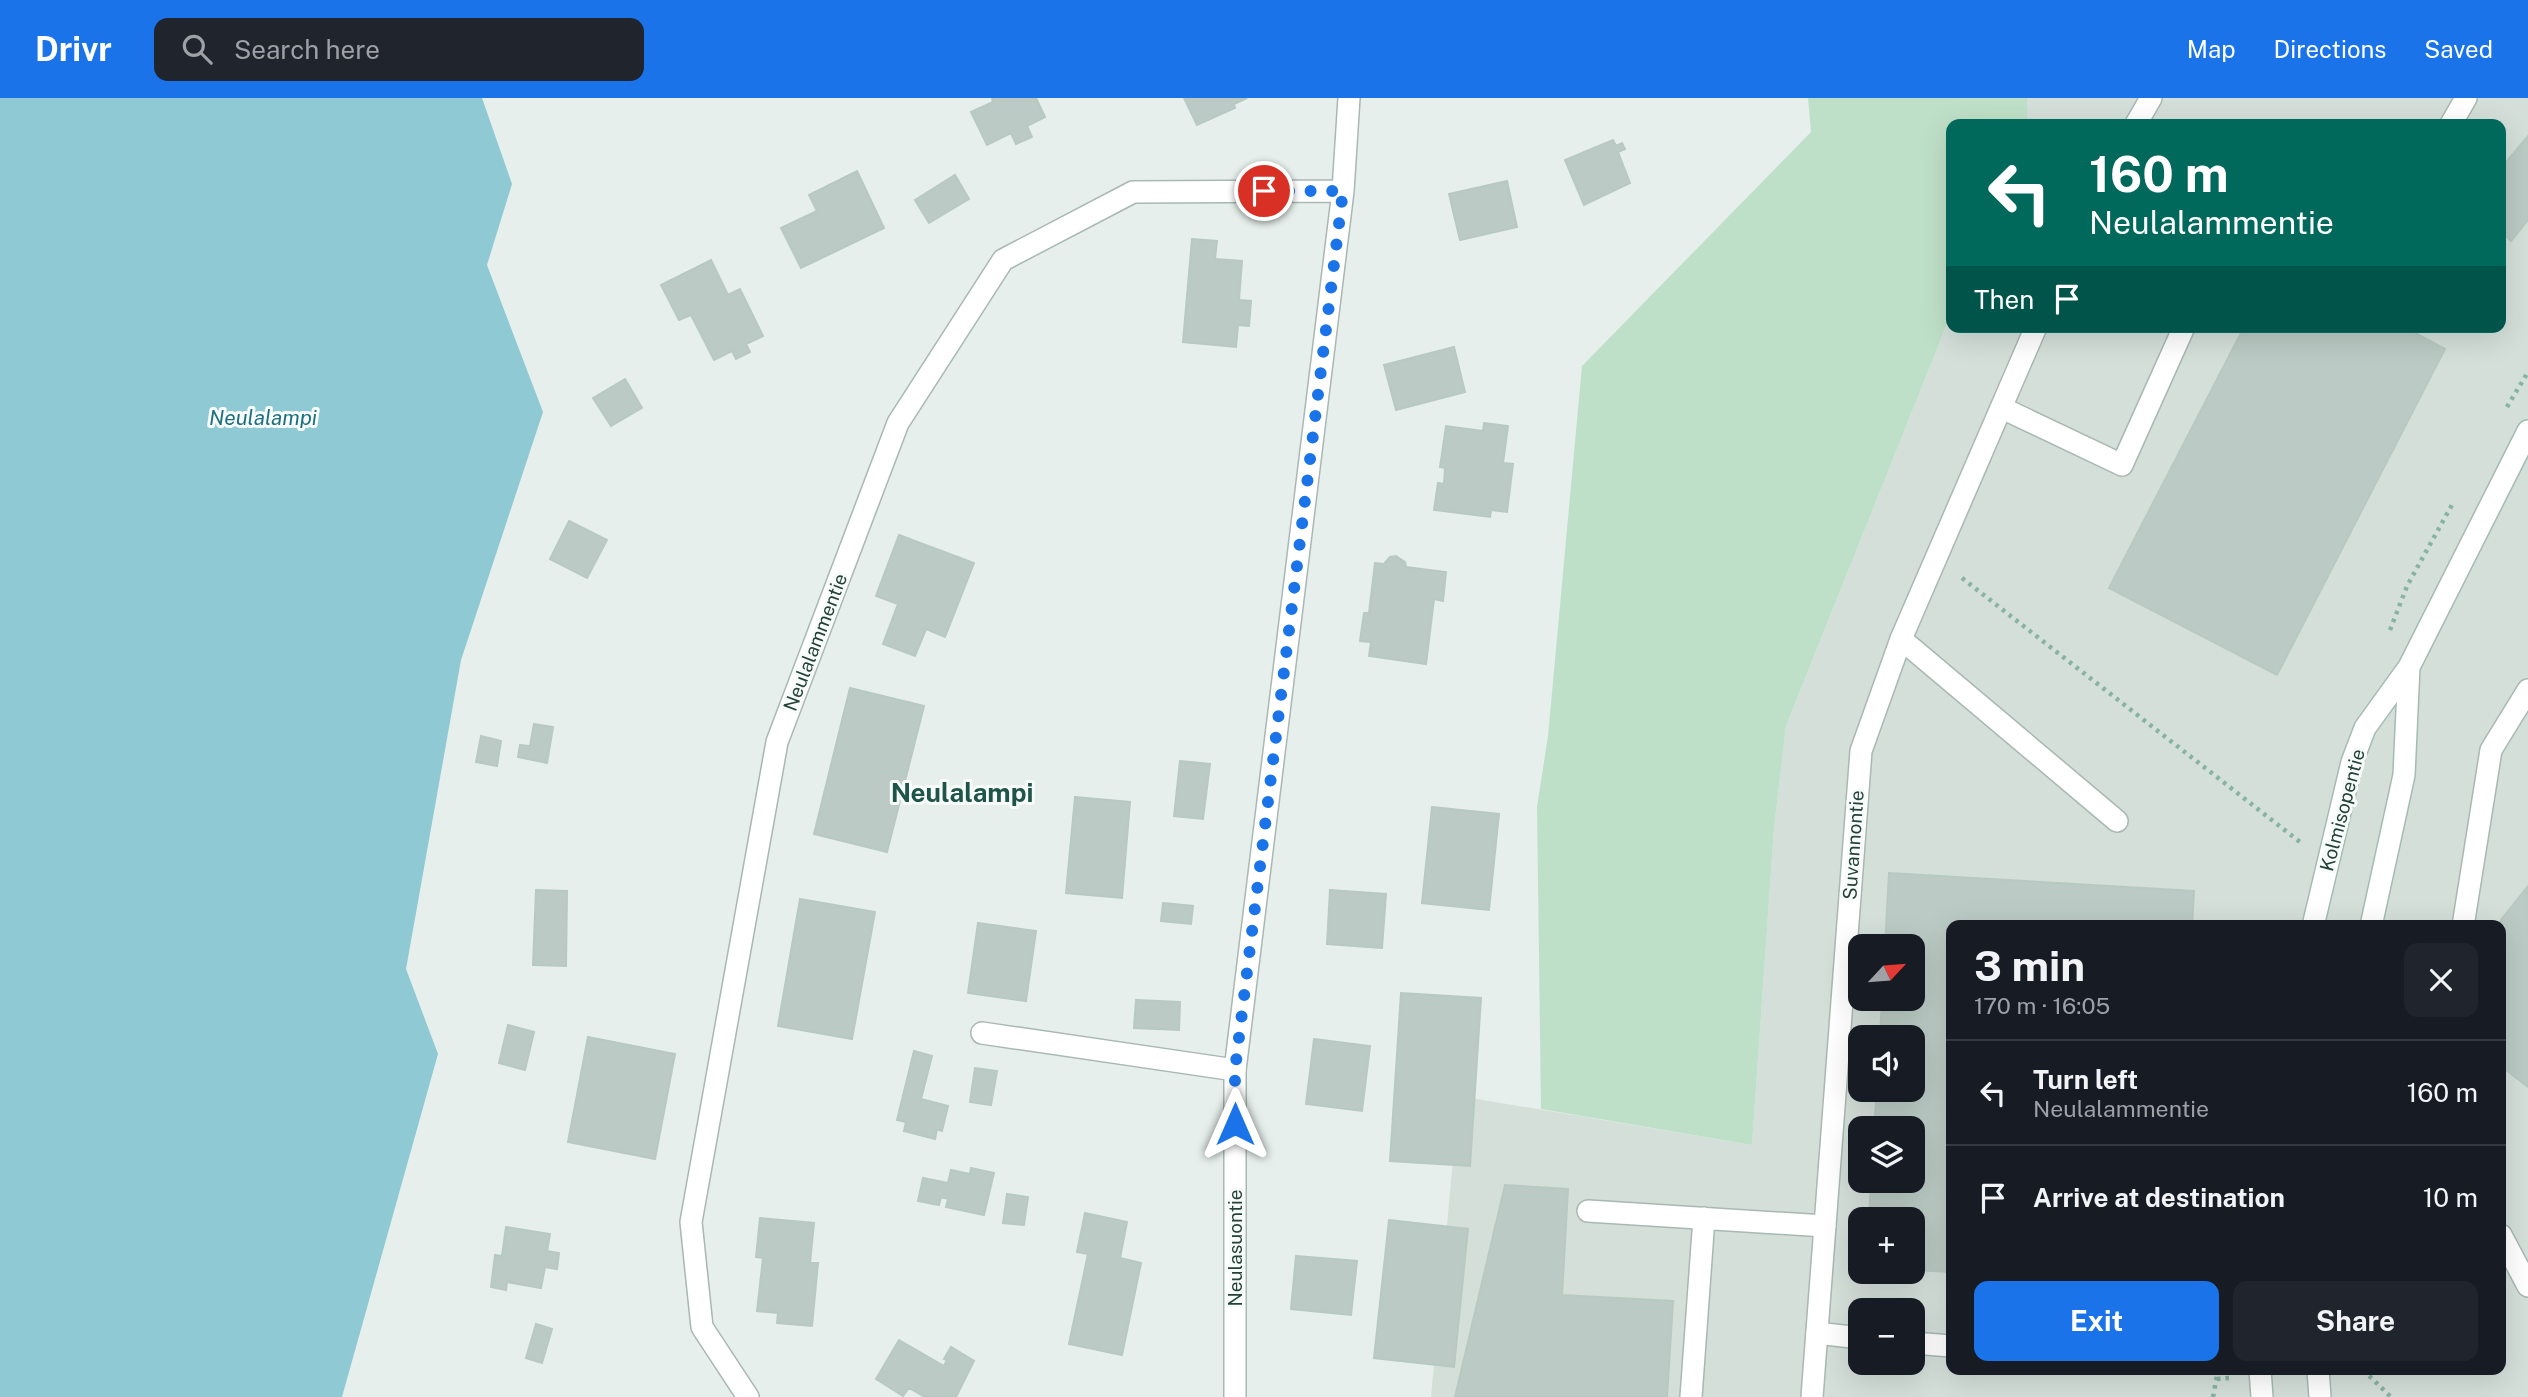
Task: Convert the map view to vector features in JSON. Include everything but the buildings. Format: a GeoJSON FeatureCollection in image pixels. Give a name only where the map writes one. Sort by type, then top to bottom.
{"type":"FeatureCollection","features":[{"type":"Feature","properties":{"kind":"street","name":"Neulasuontie"},"geometry":{"type":"LineString","coordinates":[[1235,1397],[1235,1070],[1343,191],[1349,98]]}},
{"type":"Feature","properties":{"kind":"street"},"geometry":{"type":"LineString","coordinates":[[2139,119],[2151,98]]}},
{"type":"Feature","properties":{"kind":"street"},"geometry":{"type":"LineString","coordinates":[[2454,119],[2466,98]]}},
{"type":"Feature","properties":{"kind":"street","name":"Neulalammentie"},"geometry":{"type":"LineString","coordinates":[[748,1397],[702,1327],[691,1222],[777,742],[898,423],[1003,260],[1121,198],[1133,192],[1343,191]]}},
{"type":"Feature","properties":{"kind":"street","name":"Suvannontie"},"geometry":{"type":"LineString","coordinates":[[1812,1397],[1861,751],[1901,639],[2033,333]]}},
{"type":"Feature","properties":{"kind":"street"},"geometry":{"type":"LineString","coordinates":[[2002,408],[2122,465],[2181,333]]}},
{"type":"Feature","properties":{"kind":"street","name":"Kolmisopentie"},"geometry":{"type":"LineString","coordinates":[[2314,920],[2352,762],[2365,728],[2409,667],[2528,431]]}},
{"type":"Feature","properties":{"kind":"street"},"geometry":{"type":"LineString","coordinates":[[1901,639],[2117,821]]}},
{"type":"Feature","properties":{"kind":"street","name":"Kolmisopentie"},"geometry":{"type":"LineString","coordinates":[[2372,920],[2404,775],[2409,667]]}},
{"type":"Feature","properties":{"kind":"street"},"geometry":{"type":"LineString","coordinates":[[2464,920],[2491,750],[2528,690]]}},
{"type":"Feature","properties":{"kind":"street"},"geometry":{"type":"LineString","coordinates":[[982,1033],[1235,1070]]}},
{"type":"Feature","properties":{"kind":"street"},"geometry":{"type":"LineString","coordinates":[[1588,1211],[1825,1226]]}},
{"type":"Feature","properties":{"kind":"street"},"geometry":{"type":"LineString","coordinates":[[1691,1397],[1704,1219]]}},
{"type":"Feature","properties":{"kind":"street"},"geometry":{"type":"LineString","coordinates":[[2506,1244],[2528,1286]]}},
{"type":"Feature","properties":{"kind":"street"},"geometry":{"type":"LineString","coordinates":[[1817,1333],[1848,1337]]}},
{"type":"Feature","properties":{"kind":"street"},"geometry":{"type":"LineString","coordinates":[[1925,1344],[1946,1346]]}},
{"type":"Feature","properties":{"kind":"street"},"geometry":{"type":"LineString","coordinates":[[2260,1375],[2262,1397]]}},
{"type":"Feature","properties":{"kind":"street"},"geometry":{"type":"LineString","coordinates":[[2318,1375],[2320,1397]]}},
{"type":"Feature","properties":{"kind":"path"},"geometry":{"type":"LineString","coordinates":[[1937,558],[2303,845]]}},
{"type":"Feature","properties":{"kind":"path"},"geometry":{"type":"LineString","coordinates":[[2213,1397],[2217,1375]]}},
{"type":"Feature","properties":{"kind":"path"},"geometry":{"type":"LineString","coordinates":[[2368,1375],[2391,1397]]}},
{"type":"Feature","properties":{"kind":"shaded area"},"geometry":{"type":"Polygon","coordinates":[[[2027,98],[2528,98],[2528,1397],[1431,1397],[1459,1096],[1752,1145],[1774,829],[1786,726],[1946,326],[1946,333],[2506,333],[2506,119],[2027,119],[2027,98]]]}},
{"type":"Feature","properties":{"kind":"green space"},"geometry":{"type":"Polygon","coordinates":[[[1808,98],[2027,98],[2027,119],[1946,119],[1946,326],[1786,726],[1774,829],[1752,1145],[1541,1109],[1537,807],[1548,736],[1582,366],[1811,132],[1808,98]]]}},
{"type":"Feature","properties":{"kind":"water","name":"Neulalampi"},"geometry":{"type":"Polygon","coordinates":[[[0,98],[482,98],[512,184],[487,265],[543,412],[461,660],[406,969],[438,1054],[342,1397],[0,1397],[0,98]]]}},
{"type":"Feature","properties":{"kind":"district","name":"Neulalampi"},"geometry":{"type":"Point","coordinates":[962,793]}},
{"type":"Feature","properties":{"kind":"route"},"geometry":{"type":"LineString","coordinates":[[1235,1124],[1235,1070],[1343,191],[1264,191]]}}]}
